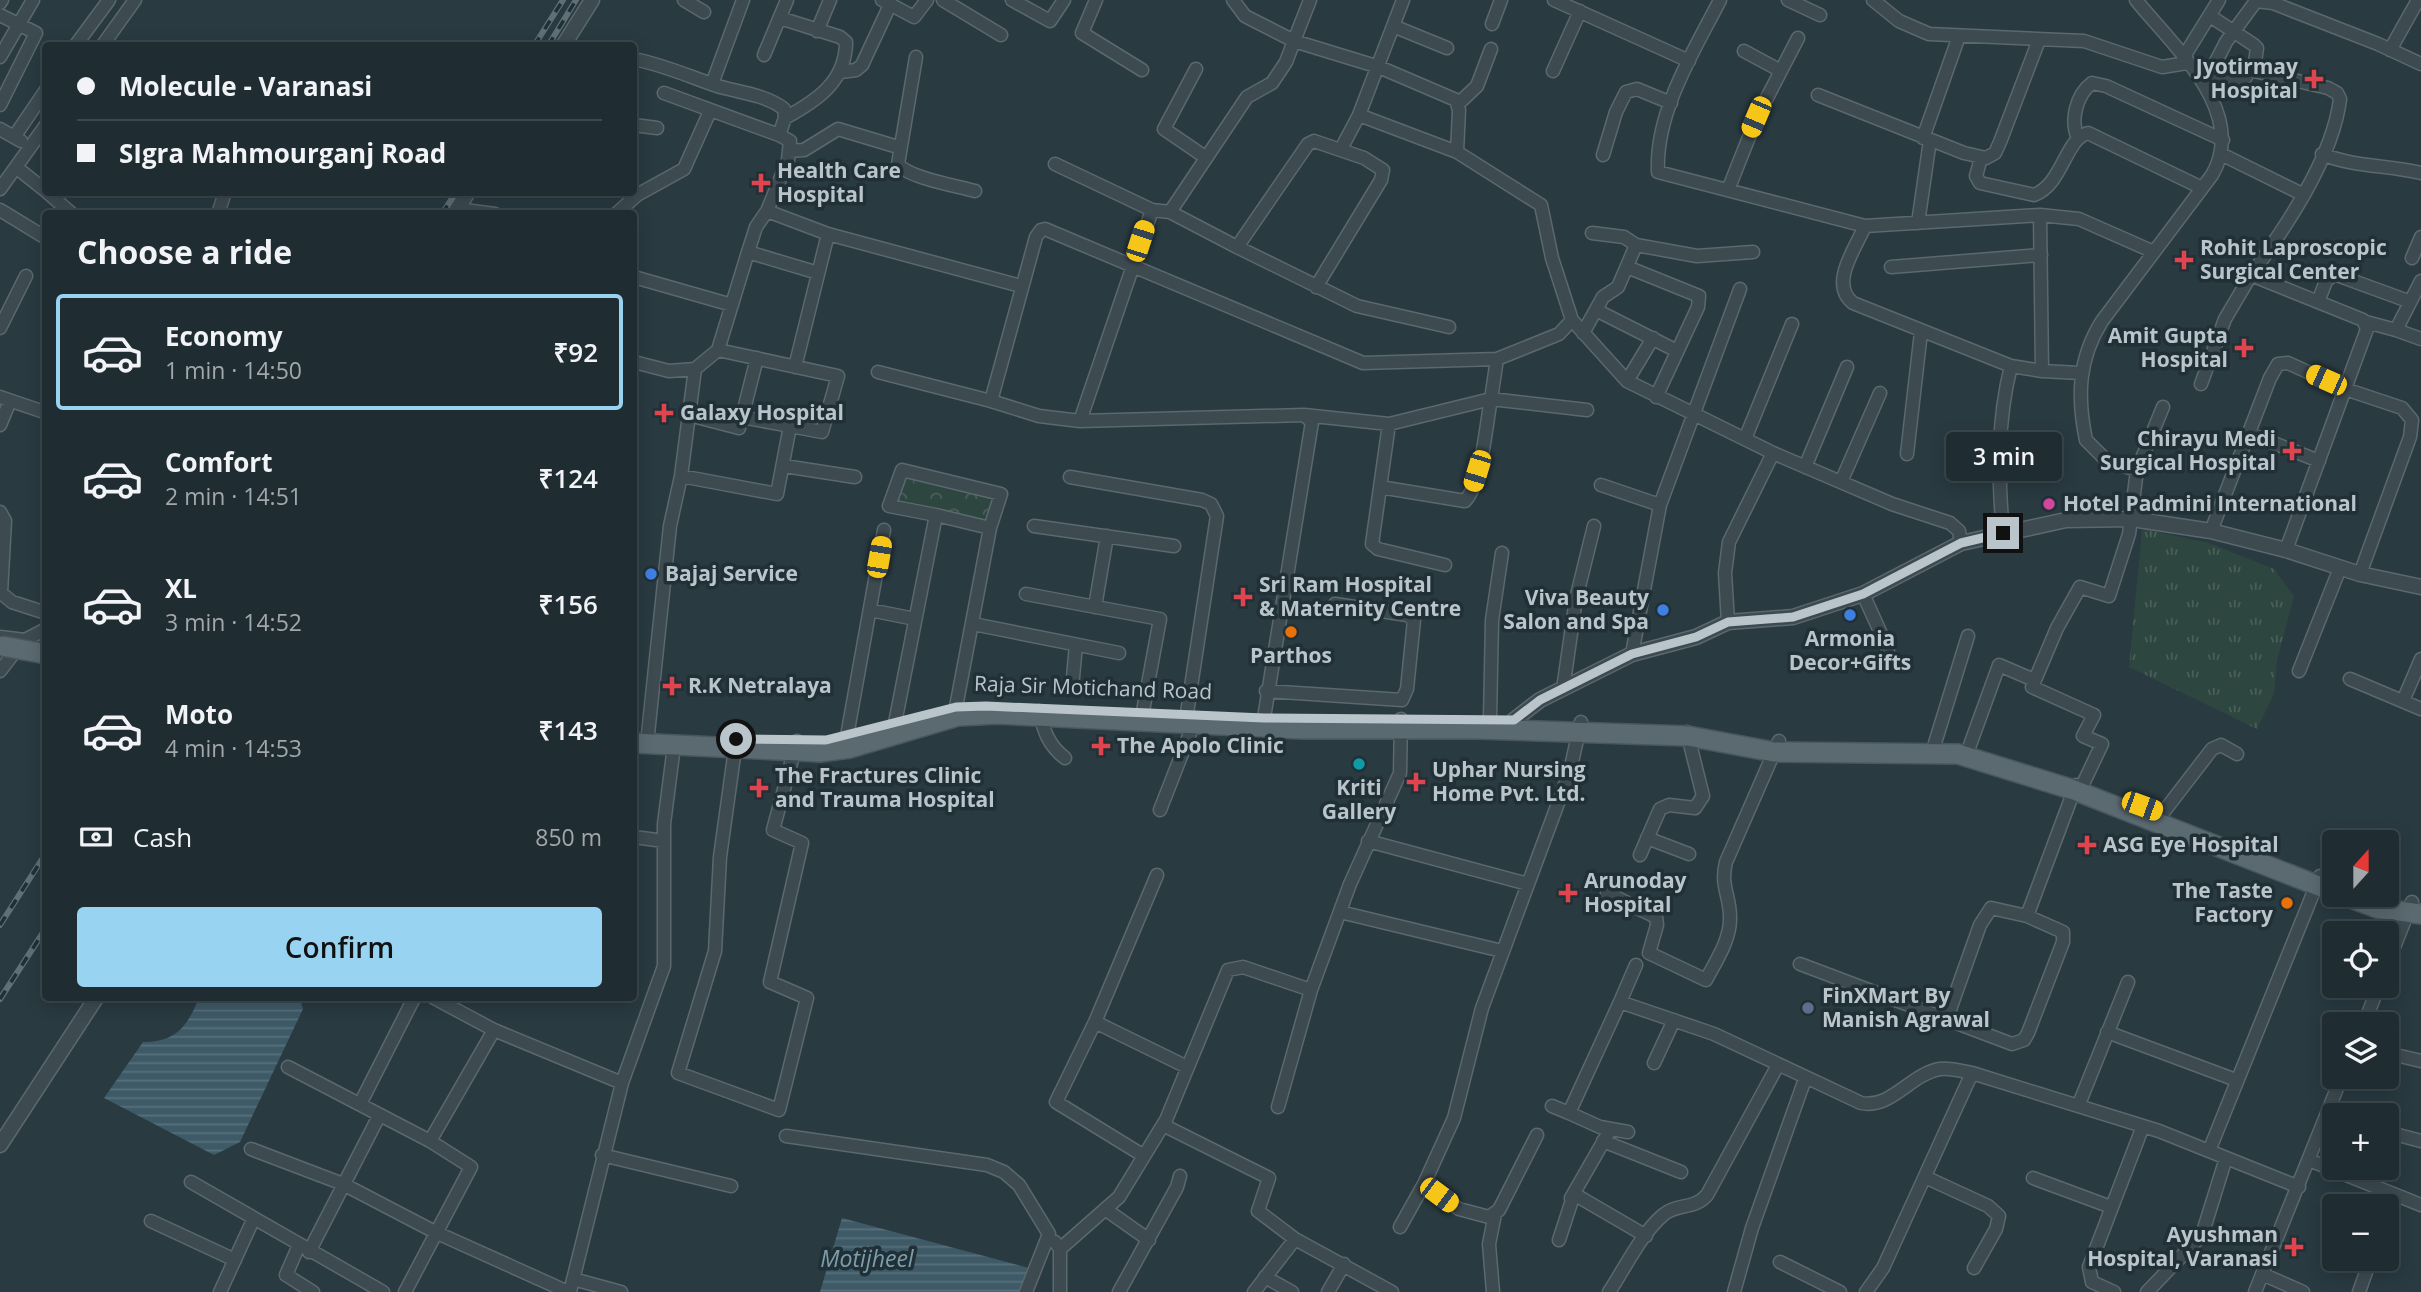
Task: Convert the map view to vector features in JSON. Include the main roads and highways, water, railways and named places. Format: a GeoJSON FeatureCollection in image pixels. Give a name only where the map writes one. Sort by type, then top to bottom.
{"type":"FeatureCollection","features":[{"type":"Feature","properties":{"kind":"main road"},"geometry":{"type":"LineString","coordinates":[[0,646],[42,653]]}},
{"type":"Feature","properties":{"kind":"main road","name":"Raja Sir Motichand Road"},"geometry":{"type":"LineString","coordinates":[[638,737],[795,747],[956,707],[1039,711],[1143,710],[1190,718],[1264,718],[1401,724],[1490,719],[1513,725]]}},
{"type":"Feature","properties":{"kind":"main road"},"geometry":{"type":"LineString","coordinates":[[638,737],[674,746],[735,749],[850,748],[958,716],[1039,711],[1190,718],[1303,729],[1401,724],[1580,727],[1687,732],[1777,747],[1993,752],[2322,881]]}},
{"type":"Feature","properties":{"kind":"main road"},"geometry":{"type":"LineString","coordinates":[[1777,747],[1935,743],[1967,752]]}},
{"type":"Feature","properties":{"kind":"main road"},"geometry":{"type":"LineString","coordinates":[[2078,785],[2162,814],[2322,881]]}},
{"type":"Feature","properties":{"kind":"main road"},"geometry":{"type":"LineString","coordinates":[[2399,903],[2416,908]]}},
{"type":"Feature","properties":{"kind":"main road"},"geometry":{"type":"LineString","coordinates":[[2374,907],[2416,908]]}},
{"type":"Feature","properties":{"kind":"water"},"geometry":{"type":"Polygon","coordinates":[[[198,1001],[301,1001],[303,1009],[240,1142],[214,1155],[104,1098],[143,1042],[172,1035],[179,1031],[198,1001]]]}},
{"type":"Feature","properties":{"kind":"water","name":"Motijheel"},"geometry":{"type":"Polygon","coordinates":[[[842,1218],[1029,1268],[1019,1292],[820,1292],[842,1218]]]}},
{"type":"Feature","properties":{"kind":"railway"},"geometry":{"type":"LineString","coordinates":[[537,42],[563,0]]}},
{"type":"Feature","properties":{"kind":"railway"},"geometry":{"type":"LineString","coordinates":[[550,42],[576,0]]}},
{"type":"Feature","properties":{"kind":"railway"},"geometry":{"type":"LineString","coordinates":[[445,210],[453,196]]}},
{"type":"Feature","properties":{"kind":"railway"},"geometry":{"type":"LineString","coordinates":[[0,925],[42,859]]}},
{"type":"Feature","properties":{"kind":"railway"},"geometry":{"type":"LineString","coordinates":[[0,999],[42,934]]}},
{"type":"Feature","properties":{"kind":"place","name":"Jyotirmay Hospital"},"geometry":{"type":"Point","coordinates":[2314,79]}},
{"type":"Feature","properties":{"kind":"place","name":"Health Care Hospital"},"geometry":{"type":"Point","coordinates":[761,183]}},
{"type":"Feature","properties":{"kind":"place","name":"Rohit Laproscopic Surgical Center"},"geometry":{"type":"Point","coordinates":[2184,260]}},
{"type":"Feature","properties":{"kind":"place","name":"Amit Gupta Hospital"},"geometry":{"type":"Point","coordinates":[2244,348]}},
{"type":"Feature","properties":{"kind":"place","name":"Galaxy Hospital"},"geometry":{"type":"Point","coordinates":[664,413]}},
{"type":"Feature","properties":{"kind":"place","name":"Chirayu Medi Surgical Hospital"},"geometry":{"type":"Point","coordinates":[2292,451]}},
{"type":"Feature","properties":{"kind":"place","name":"Hotel Padmini International"},"geometry":{"type":"Point","coordinates":[2049,504]}},
{"type":"Feature","properties":{"kind":"place","name":"Bajaj Service"},"geometry":{"type":"Point","coordinates":[651,574]}},
{"type":"Feature","properties":{"kind":"place","name":"Sri Ram Hospital & Maternity Centre"},"geometry":{"type":"Point","coordinates":[1243,597]}},
{"type":"Feature","properties":{"kind":"place","name":"Viva Beauty Salon and Spa"},"geometry":{"type":"Point","coordinates":[1663,610]}},
{"type":"Feature","properties":{"kind":"place","name":"Armonia Decor+Gifts"},"geometry":{"type":"Point","coordinates":[1850,615]}},
{"type":"Feature","properties":{"kind":"place","name":"Parthos"},"geometry":{"type":"Point","coordinates":[1291,632]}},
{"type":"Feature","properties":{"kind":"place","name":"R.K Netralaya"},"geometry":{"type":"Point","coordinates":[672,686]}},
{"type":"Feature","properties":{"kind":"place","name":"The Apolo Clinic"},"geometry":{"type":"Point","coordinates":[1101,746]}},
{"type":"Feature","properties":{"kind":"place","name":"Kriti Gallery"},"geometry":{"type":"Point","coordinates":[1359,764]}},
{"type":"Feature","properties":{"kind":"place","name":"Uphar Nursing Home Pvt. Ltd."},"geometry":{"type":"Point","coordinates":[1416,782]}},
{"type":"Feature","properties":{"kind":"place","name":"The Fractures Clinic and Trauma Hospital"},"geometry":{"type":"Point","coordinates":[759,788]}},
{"type":"Feature","properties":{"kind":"place","name":"ASG Eye Hospital"},"geometry":{"type":"Point","coordinates":[2087,845]}},
{"type":"Feature","properties":{"kind":"place","name":"Arunoday Hospital"},"geometry":{"type":"Point","coordinates":[1568,893]}},
{"type":"Feature","properties":{"kind":"place","name":"The Taste Factory"},"geometry":{"type":"Point","coordinates":[2287,903]}},
{"type":"Feature","properties":{"kind":"place","name":"FinXMart By Manish Agrawal"},"geometry":{"type":"Point","coordinates":[1808,1008]}},
{"type":"Feature","properties":{"kind":"place","name":"Ayushman Hospital, Varanasi"},"geometry":{"type":"Point","coordinates":[2294,1247]}}]}
